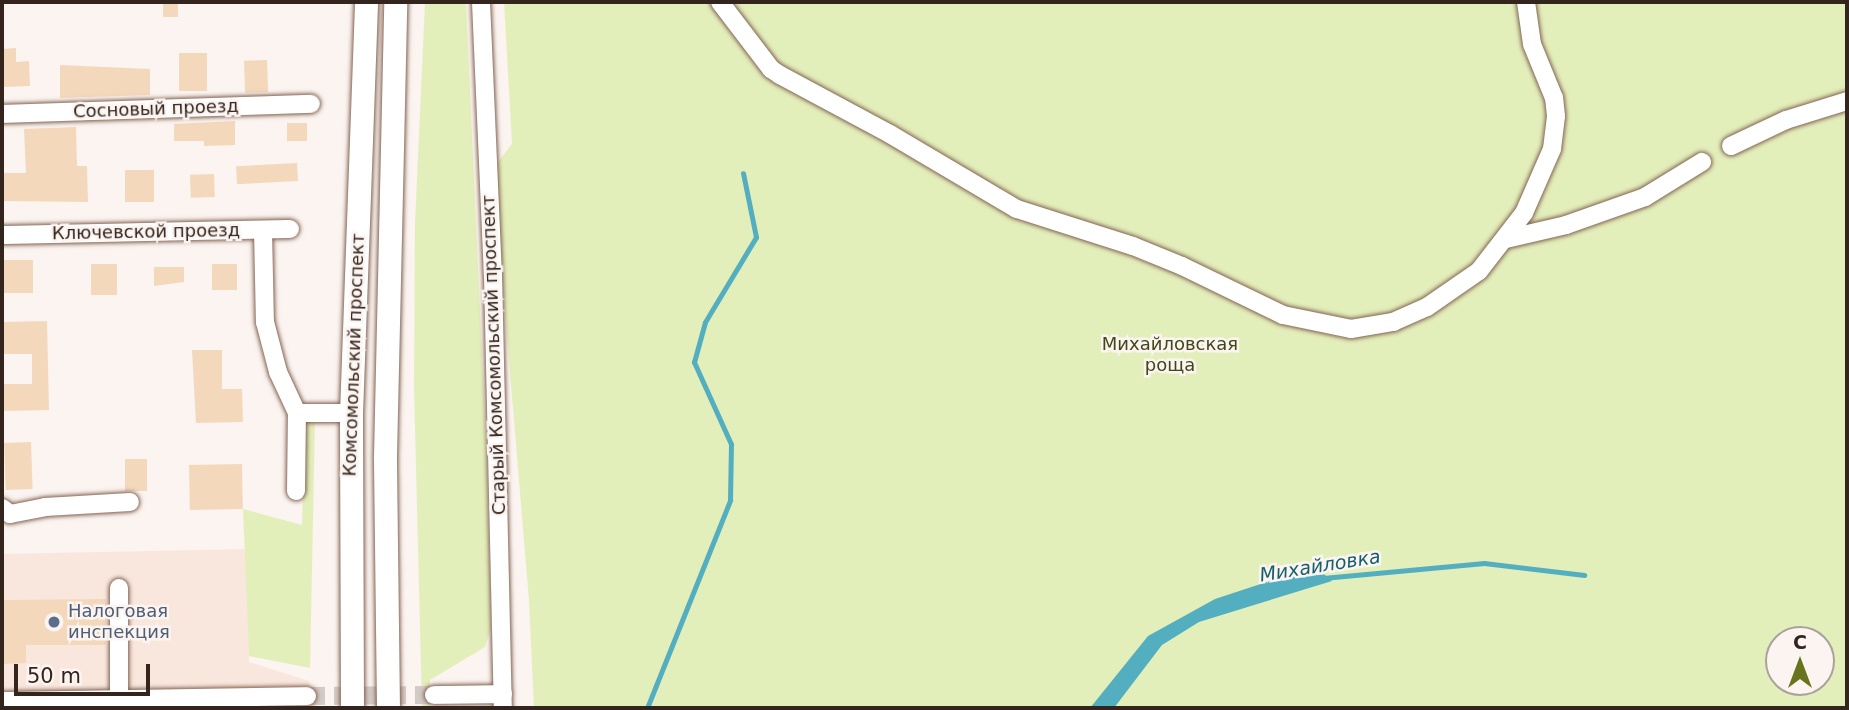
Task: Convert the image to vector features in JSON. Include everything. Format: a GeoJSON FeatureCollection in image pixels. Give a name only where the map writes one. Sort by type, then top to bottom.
{"type":"FeatureCollection","features":[{"type":"Feature","properties":{"kind":"main road","name":"Комсомольский проспект"},"geometry":{"type":"LineString","coordinates":[[352,708],[351,413],[366,2]]}},
{"type":"Feature","properties":{"kind":"main road","name":"Комсомольский проспект"},"geometry":{"type":"LineString","coordinates":[[387,708],[385,456],[396,2]]}},
{"type":"Feature","properties":{"kind":"street","name":"Старый Комсомольский проспект"},"geometry":{"type":"LineString","coordinates":[[481,2],[494,275],[503,701]]}},
{"type":"Feature","properties":{"kind":"street"},"geometry":{"type":"LineString","coordinates":[[720,2],[771,69],[890,134],[1017,209],[1133,246],[1230,288],[1283,315],[1351,330],[1393,323],[1427,307],[1479,271],[1506,239],[1541,179],[1552,149],[1556,116],[1554,98],[1532,44],[1526,2]]}},
{"type":"Feature","properties":{"kind":"street"},"geometry":{"type":"LineString","coordinates":[[1731,146],[1786,120],[1847,101]]}},
{"type":"Feature","properties":{"kind":"street","name":"Сосновый проезд"},"geometry":{"type":"LineString","coordinates":[[2,114],[311,104]]}},
{"type":"Feature","properties":{"kind":"street"},"geometry":{"type":"LineString","coordinates":[[1506,239],[1566,225],[1645,197],[1702,162]]}},
{"type":"Feature","properties":{"kind":"street","name":"Ключевской проезд"},"geometry":{"type":"LineString","coordinates":[[2,235],[290,229]]}},
{"type":"Feature","properties":{"kind":"street"},"geometry":{"type":"LineString","coordinates":[[262,230],[265,322],[278,372],[297,412],[296,491]]}},
{"type":"Feature","properties":{"kind":"street"},"geometry":{"type":"LineString","coordinates":[[297,412],[351,413]]}},
{"type":"Feature","properties":{"kind":"street"},"geometry":{"type":"LineString","coordinates":[[2,508],[10,514],[45,507],[130,502]]}},
{"type":"Feature","properties":{"kind":"street"},"geometry":{"type":"LineString","coordinates":[[119,588],[119,699]]}},
{"type":"Feature","properties":{"kind":"street"},"geometry":{"type":"LineString","coordinates":[[434,695],[503,701]]}},
{"type":"Feature","properties":{"kind":"street"},"geometry":{"type":"LineString","coordinates":[[2,701],[307,696]]}},
{"type":"Feature","properties":{"kind":"shaded area"},"geometry":{"type":"Polygon","coordinates":[[[247,549],[249,662],[309,681],[310,708],[2,708],[2,554],[247,549]]]}},
{"type":"Feature","properties":{"kind":"green space"},"geometry":{"type":"Polygon","coordinates":[[[425,2],[466,2],[487,467],[491,628],[485,647],[430,680],[430,708],[422,708],[414,387],[415,223],[425,2]]]}},
{"type":"Feature","properties":{"kind":"green space","name":"Михайловская роща"},"geometry":{"type":"Polygon","coordinates":[[[504,2],[1847,2],[1847,708],[534,708],[529,601],[493,168],[512,144],[504,2]]]}},
{"type":"Feature","properties":{"kind":"green space"},"geometry":{"type":"Polygon","coordinates":[[[305,420],[315,420],[310,668],[249,656],[243,509],[302,525],[305,420]]]}},
{"type":"Feature","properties":{"kind":"water"},"geometry":{"type":"Polygon","coordinates":[[[1319,570],[1332,581],[1199,622],[1162,645],[1114,708],[1090,708],[1148,636],[1215,599],[1276,579],[1319,570]]]}},
{"type":"Feature","properties":{"kind":"building"},"geometry":{"type":"Polygon","coordinates":[[[163,2],[178,2],[178,17],[163,17],[163,2]]]}},
{"type":"Feature","properties":{"kind":"building"},"geometry":{"type":"Polygon","coordinates":[[[16,48],[16,62],[29,61],[30,86],[2,87],[2,49],[16,48]]]}},
{"type":"Feature","properties":{"kind":"building"},"geometry":{"type":"Polygon","coordinates":[[[179,53],[207,53],[207,91],[179,91],[179,53]]]}},
{"type":"Feature","properties":{"kind":"building"},"geometry":{"type":"Polygon","coordinates":[[[267,60],[268,92],[245,93],[244,61],[267,60]]]}},
{"type":"Feature","properties":{"kind":"building"},"geometry":{"type":"Polygon","coordinates":[[[60,65],[150,69],[150,95],[60,98],[60,65]]]}},
{"type":"Feature","properties":{"kind":"building"},"geometry":{"type":"Polygon","coordinates":[[[235,121],[235,145],[204,146],[204,141],[174,141],[174,124],[235,121]]]}},
{"type":"Feature","properties":{"kind":"building"},"geometry":{"type":"Polygon","coordinates":[[[287,123],[307,123],[307,141],[287,141],[287,123]]]}},
{"type":"Feature","properties":{"kind":"building"},"geometry":{"type":"Polygon","coordinates":[[[76,127],[77,166],[87,166],[88,202],[2,201],[2,173],[26,173],[24,129],[76,127]]]}},
{"type":"Feature","properties":{"kind":"building"},"geometry":{"type":"Polygon","coordinates":[[[297,163],[298,181],[237,184],[236,166],[297,163]]]}},
{"type":"Feature","properties":{"kind":"building"},"geometry":{"type":"Polygon","coordinates":[[[125,170],[154,170],[154,202],[125,202],[125,170]]]}},
{"type":"Feature","properties":{"kind":"building"},"geometry":{"type":"Polygon","coordinates":[[[214,174],[215,197],[191,198],[190,175],[214,174]]]}},
{"type":"Feature","properties":{"kind":"building"},"geometry":{"type":"Polygon","coordinates":[[[3,260],[33,260],[33,293],[3,293],[3,260]]]}},
{"type":"Feature","properties":{"kind":"building"},"geometry":{"type":"Polygon","coordinates":[[[91,264],[117,264],[117,295],[91,295],[91,264]]]}},
{"type":"Feature","properties":{"kind":"building"},"geometry":{"type":"Polygon","coordinates":[[[212,264],[237,264],[237,290],[212,290],[212,264]]]}},
{"type":"Feature","properties":{"kind":"building"},"geometry":{"type":"Polygon","coordinates":[[[154,267],[184,267],[184,282],[154,286],[154,267]]]}},
{"type":"Feature","properties":{"kind":"building"},"geometry":{"type":"Polygon","coordinates":[[[47,321],[49,410],[3,411],[3,384],[32,384],[32,354],[3,354],[3,322],[47,321]]]}},
{"type":"Feature","properties":{"kind":"building"},"geometry":{"type":"Polygon","coordinates":[[[192,350],[222,350],[222,389],[242,389],[243,422],[196,423],[192,350]]]}},
{"type":"Feature","properties":{"kind":"building"},"geometry":{"type":"Polygon","coordinates":[[[31,442],[33,489],[6,490],[4,443],[31,442]]]}},
{"type":"Feature","properties":{"kind":"building"},"geometry":{"type":"Polygon","coordinates":[[[125,459],[147,459],[147,491],[125,491],[125,459]]]}},
{"type":"Feature","properties":{"kind":"building"},"geometry":{"type":"Polygon","coordinates":[[[242,464],[243,509],[190,510],[189,465],[242,464]]]}},
{"type":"Feature","properties":{"kind":"building","name":"Налоговая инспекция"},"geometry":{"type":"Polygon","coordinates":[[[106,599],[106,645],[26,645],[26,663],[2,664],[2,600],[106,599]]]}},
{"type":"Feature","properties":{"kind":"waterway"},"geometry":{"type":"LineString","coordinates":[[647,708],[730,500],[731,444],[694,362],[705,322],[756,237],[743,173]]}},
{"type":"Feature","properties":{"kind":"waterway","name":"Михайловка"},"geometry":{"type":"LineString","coordinates":[[1323,578],[1484,563],[1584,575]]}},
{"type":"Feature","properties":{"kind":"tunnel"},"geometry":{"type":"LineString","coordinates":[[307,696],[434,695]]}},
{"type":"Feature","properties":{"kind":"place","name":"Налоговая инспекция"},"geometry":{"type":"Point","coordinates":[54,622]}}]}
